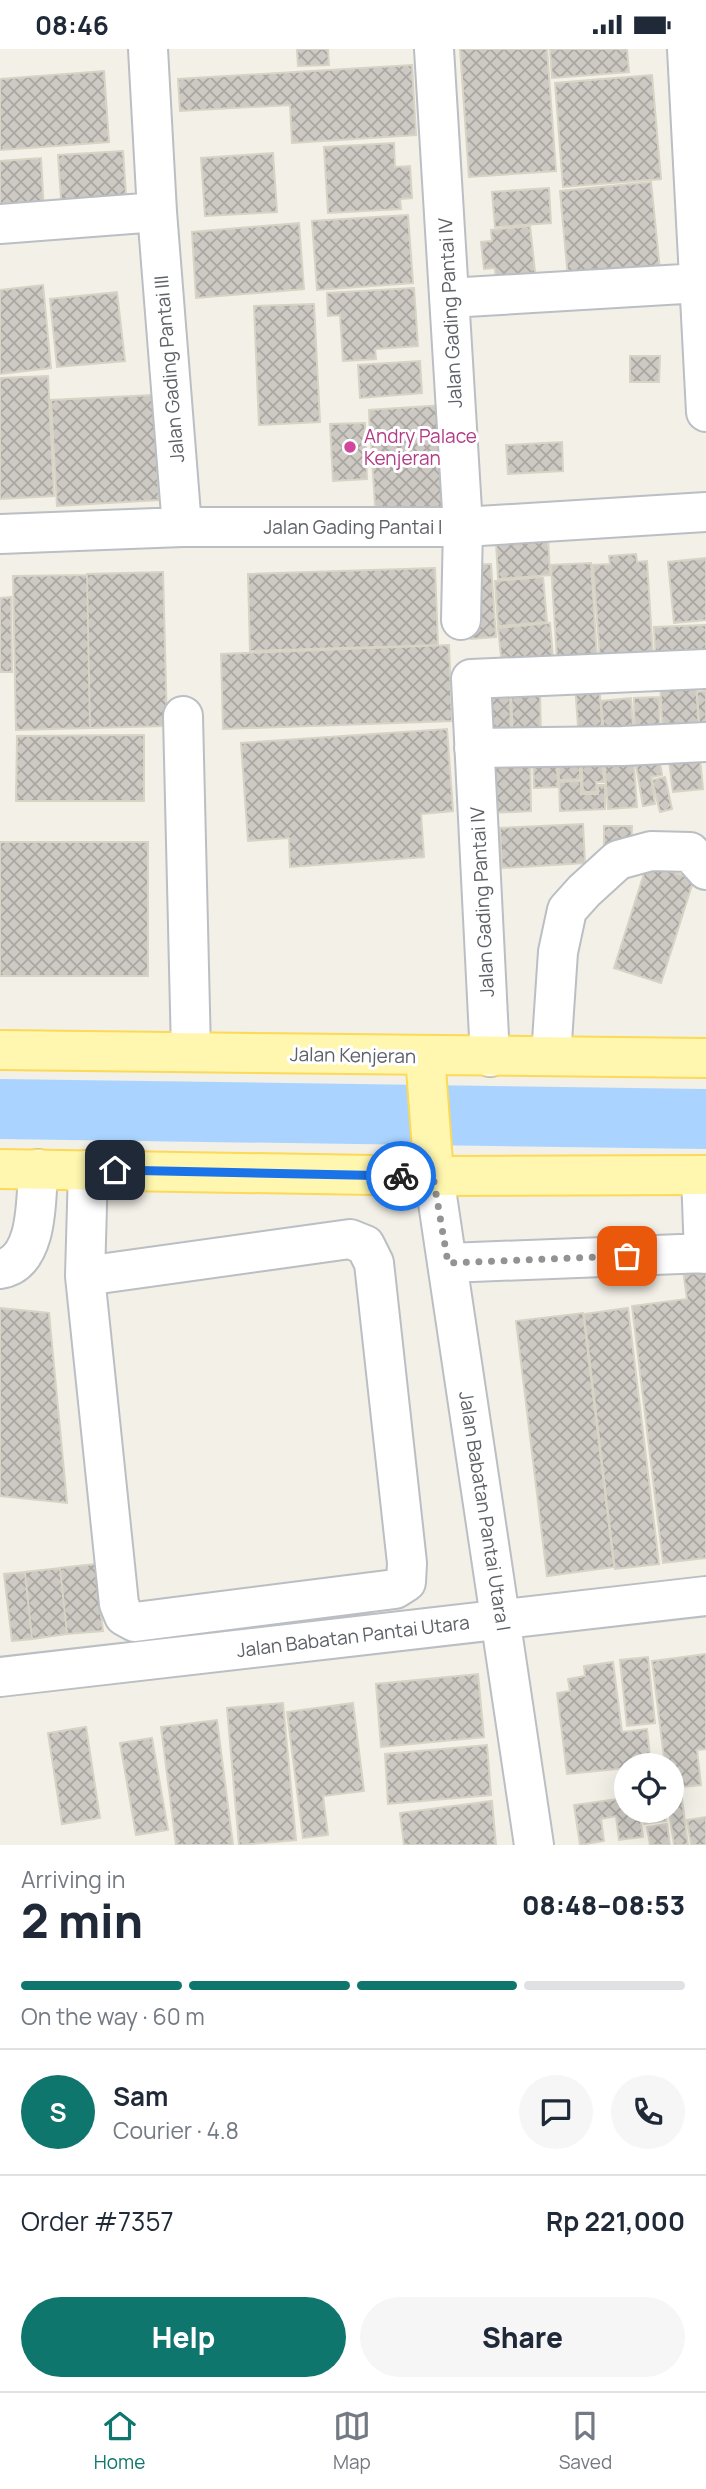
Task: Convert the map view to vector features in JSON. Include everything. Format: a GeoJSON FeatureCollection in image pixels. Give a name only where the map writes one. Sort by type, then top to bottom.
{"type":"FeatureCollection","features":[{"type":"Feature","properties":{"kind":"main road","name":"Jalan Kenjeran"},"geometry":{"type":"LineString","coordinates":[[0,1050],[191,1052],[425,1060],[551,1056],[706,1058]]}},
{"type":"Feature","properties":{"kind":"main road"},"geometry":{"type":"LineString","coordinates":[[425,1060],[433,1173]]}},
{"type":"Feature","properties":{"kind":"main road"},"geometry":{"type":"LineString","coordinates":[[0,1169],[703,1175]]}},
{"type":"Feature","properties":{"kind":"street","name":"Jalan Gading Pantai III"},"geometry":{"type":"LineString","coordinates":[[148,49],[157,212],[182,527]]}},
{"type":"Feature","properties":{"kind":"street","name":"Jalan Gading Pantai IV"},"geometry":{"type":"LineString","coordinates":[[434,49],[463,527],[461,620]]}},
{"type":"Feature","properties":{"kind":"street"},"geometry":{"type":"LineString","coordinates":[[687,49],[706,412]]}},
{"type":"Feature","properties":{"kind":"street"},"geometry":{"type":"LineString","coordinates":[[0,224],[157,212]]}},
{"type":"Feature","properties":{"kind":"street"},"geometry":{"type":"LineString","coordinates":[[449,298],[699,283]]}},
{"type":"Feature","properties":{"kind":"street","name":"Jalan Gading Pantai I"},"geometry":{"type":"LineString","coordinates":[[0,534],[182,527],[463,527],[706,512]]}},
{"type":"Feature","properties":{"kind":"street","name":"Jalan Gading Pantai IV"},"geometry":{"type":"LineString","coordinates":[[490,1057],[471,679],[706,669]]}},
{"type":"Feature","properties":{"kind":"street"},"geometry":{"type":"LineString","coordinates":[[183,716],[191,1052]]}},
{"type":"Feature","properties":{"kind":"street"},"geometry":{"type":"LineString","coordinates":[[474,748],[706,742]]}},
{"type":"Feature","properties":{"kind":"street"},"geometry":{"type":"LineString","coordinates":[[551,1056],[558,952],[567,910],[618,860],[651,851],[690,852],[706,870]]}},
{"type":"Feature","properties":{"kind":"street"},"geometry":{"type":"LineString","coordinates":[[0,1269],[7,1268],[22,1254],[33,1235],[38,1169]]}},
{"type":"Feature","properties":{"kind":"street"},"geometry":{"type":"LineString","coordinates":[[85,1276],[350,1239],[365,1245],[374,1263],[407,1563],[406,1582],[395,1589],[135,1622],[124,1616],[119,1604],[85,1276],[88,1170]]}},
{"type":"Feature","properties":{"kind":"street","name":"Jalan Babatan Pantai Utara I"},"geometry":{"type":"LineString","coordinates":[[433,1173],[534,1845]]}},
{"type":"Feature","properties":{"kind":"street"},"geometry":{"type":"LineString","coordinates":[[448,1263],[705,1254],[703,1175]]}},
{"type":"Feature","properties":{"kind":"street","name":"Jalan Babatan Pantai Utara"},"geometry":{"type":"LineString","coordinates":[[0,1677],[706,1596]]}},
{"type":"Feature","properties":{"kind":"building"},"geometry":{"type":"Polygon","coordinates":[[[297,49],[328,49],[329,65],[298,66],[297,49]]]}},
{"type":"Feature","properties":{"kind":"building"},"geometry":{"type":"Polygon","coordinates":[[[460,49],[547,49],[556,171],[469,177],[460,49]]]}},
{"type":"Feature","properties":{"kind":"building"},"geometry":{"type":"Polygon","coordinates":[[[550,49],[627,49],[629,72],[552,78],[550,49]]]}},
{"type":"Feature","properties":{"kind":"building"},"geometry":{"type":"Polygon","coordinates":[[[412,65],[416,135],[292,143],[290,105],[180,111],[178,79],[412,65]]]}},
{"type":"Feature","properties":{"kind":"building"},"geometry":{"type":"Polygon","coordinates":[[[104,71],[109,142],[0,150],[0,79],[104,71]]]}},
{"type":"Feature","properties":{"kind":"building"},"geometry":{"type":"Polygon","coordinates":[[[652,75],[661,179],[563,187],[555,83],[652,75]]]}},
{"type":"Feature","properties":{"kind":"building"},"geometry":{"type":"Polygon","coordinates":[[[394,143],[395,167],[410,166],[412,198],[400,199],[401,209],[328,213],[324,147],[394,143]]]}},
{"type":"Feature","properties":{"kind":"building"},"geometry":{"type":"Polygon","coordinates":[[[123,151],[127,209],[62,213],[58,155],[123,151]]]}},
{"type":"Feature","properties":{"kind":"building"},"geometry":{"type":"Polygon","coordinates":[[[273,153],[277,212],[205,216],[201,158],[273,153]]]}},
{"type":"Feature","properties":{"kind":"building"},"geometry":{"type":"Polygon","coordinates":[[[41,158],[44,213],[0,216],[0,161],[41,158]]]}},
{"type":"Feature","properties":{"kind":"building"},"geometry":{"type":"Polygon","coordinates":[[[651,182],[661,280],[569,289],[560,191],[651,182]]]}},
{"type":"Feature","properties":{"kind":"building"},"geometry":{"type":"Polygon","coordinates":[[[549,188],[551,223],[495,227],[492,192],[549,188]]]}},
{"type":"Feature","properties":{"kind":"building"},"geometry":{"type":"Polygon","coordinates":[[[408,215],[413,283],[317,290],[312,221],[408,215]]]}},
{"type":"Feature","properties":{"kind":"building"},"geometry":{"type":"Polygon","coordinates":[[[299,223],[304,289],[196,298],[192,232],[299,223]]]}},
{"type":"Feature","properties":{"kind":"building"},"geometry":{"type":"Polygon","coordinates":[[[530,226],[536,281],[496,284],[495,268],[484,269],[481,242],[492,241],[491,230],[530,226]]]}},
{"type":"Feature","properties":{"kind":"building"},"geometry":{"type":"Polygon","coordinates":[[[43,285],[51,368],[0,374],[0,290],[43,285]]]}},
{"type":"Feature","properties":{"kind":"building"},"geometry":{"type":"Polygon","coordinates":[[[414,288],[418,346],[375,349],[376,359],[343,361],[340,315],[328,316],[327,293],[414,288]]]}},
{"type":"Feature","properties":{"kind":"building"},"geometry":{"type":"Polygon","coordinates":[[[117,292],[125,361],[57,367],[50,299],[117,292]]]}},
{"type":"Feature","properties":{"kind":"building"},"geometry":{"type":"Polygon","coordinates":[[[314,304],[320,422],[259,425],[254,306],[314,304]]]}},
{"type":"Feature","properties":{"kind":"building"},"geometry":{"type":"Polygon","coordinates":[[[630,356],[660,356],[659,382],[630,382],[630,356]]]}},
{"type":"Feature","properties":{"kind":"building"},"geometry":{"type":"Polygon","coordinates":[[[420,361],[422,393],[360,398],[358,365],[420,361]]]}},
{"type":"Feature","properties":{"kind":"building"},"geometry":{"type":"Polygon","coordinates":[[[48,376],[54,496],[0,499],[0,378],[48,376]]]}},
{"type":"Feature","properties":{"kind":"building"},"geometry":{"type":"Polygon","coordinates":[[[153,395],[159,500],[57,506],[51,400],[153,395]]]}},
{"type":"Feature","properties":{"kind":"building"},"geometry":{"type":"Polygon","coordinates":[[[445,405],[447,433],[370,438],[369,410],[445,405]]]}},
{"type":"Feature","properties":{"kind":"building","name":"Andry Palace Kenjeran"},"geometry":{"type":"Polygon","coordinates":[[[365,423],[367,479],[333,481],[330,424],[365,423]]]}},
{"type":"Feature","properties":{"kind":"building"},"geometry":{"type":"Polygon","coordinates":[[[444,437],[449,516],[376,521],[371,442],[444,437]]]}},
{"type":"Feature","properties":{"kind":"building"},"geometry":{"type":"Polygon","coordinates":[[[562,442],[563,471],[508,474],[506,445],[562,442]]]}},
{"type":"Feature","properties":{"kind":"building"},"geometry":{"type":"Polygon","coordinates":[[[548,538],[550,575],[498,579],[496,542],[548,538]]]}},
{"type":"Feature","properties":{"kind":"building"},"geometry":{"type":"Polygon","coordinates":[[[636,554],[637,562],[647,561],[653,656],[600,659],[593,565],[610,564],[609,556],[636,554]]]}},
{"type":"Feature","properties":{"kind":"building"},"geometry":{"type":"Polygon","coordinates":[[[706,558],[706,620],[674,623],[668,562],[706,558]]]}},
{"type":"Feature","properties":{"kind":"building"},"geometry":{"type":"Polygon","coordinates":[[[591,563],[597,657],[557,659],[551,565],[591,563]]]}},
{"type":"Feature","properties":{"kind":"building"},"geometry":{"type":"Polygon","coordinates":[[[491,564],[496,637],[471,639],[466,565],[491,564]]]}},
{"type":"Feature","properties":{"kind":"building"},"geometry":{"type":"Polygon","coordinates":[[[435,568],[438,645],[250,651],[248,574],[435,568]]]}},
{"type":"Feature","properties":{"kind":"building"},"geometry":{"type":"Polygon","coordinates":[[[163,572],[167,726],[90,728],[87,574],[163,572]]]}},
{"type":"Feature","properties":{"kind":"building"},"geometry":{"type":"Polygon","coordinates":[[[87,575],[90,728],[16,730],[13,576],[87,575]]]}},
{"type":"Feature","properties":{"kind":"building"},"geometry":{"type":"Polygon","coordinates":[[[543,577],[547,622],[498,626],[495,581],[543,577]]]}},
{"type":"Feature","properties":{"kind":"building"},"geometry":{"type":"Polygon","coordinates":[[[11,597],[12,672],[0,672],[0,598],[11,597]]]}},
{"type":"Feature","properties":{"kind":"building"},"geometry":{"type":"Polygon","coordinates":[[[550,623],[554,670],[503,675],[498,628],[550,623]]]}},
{"type":"Feature","properties":{"kind":"building"},"geometry":{"type":"Polygon","coordinates":[[[706,625],[706,661],[656,664],[654,627],[706,625]]]}},
{"type":"Feature","properties":{"kind":"building"},"geometry":{"type":"Polygon","coordinates":[[[449,645],[452,721],[223,729],[221,654],[449,645]]]}},
{"type":"Feature","properties":{"kind":"building"},"geometry":{"type":"Polygon","coordinates":[[[696,679],[699,735],[663,737],[660,681],[696,679]]]}},
{"type":"Feature","properties":{"kind":"building"},"geometry":{"type":"Polygon","coordinates":[[[599,682],[603,739],[579,741],[575,684],[599,682]]]}},
{"type":"Feature","properties":{"kind":"building"},"geometry":{"type":"Polygon","coordinates":[[[510,689],[511,737],[487,738],[486,690],[510,689]]]}},
{"type":"Feature","properties":{"kind":"building"},"geometry":{"type":"Polygon","coordinates":[[[511,691],[540,691],[541,738],[513,738],[511,691]]]}},
{"type":"Feature","properties":{"kind":"building"},"geometry":{"type":"Polygon","coordinates":[[[706,691],[706,735],[700,736],[697,692],[706,691]]]}},
{"type":"Feature","properties":{"kind":"building"},"geometry":{"type":"Polygon","coordinates":[[[659,697],[660,738],[635,739],[634,698],[659,697]]]}},
{"type":"Feature","properties":{"kind":"building"},"geometry":{"type":"Polygon","coordinates":[[[631,698],[634,742],[605,744],[601,701],[631,698]]]}},
{"type":"Feature","properties":{"kind":"building"},"geometry":{"type":"Polygon","coordinates":[[[447,729],[453,811],[421,814],[424,857],[290,867],[289,838],[248,841],[241,743],[447,729]]]}},
{"type":"Feature","properties":{"kind":"building"},"geometry":{"type":"Polygon","coordinates":[[[144,735],[144,801],[16,801],[17,736],[144,735]]]}},
{"type":"Feature","properties":{"kind":"building"},"geometry":{"type":"Polygon","coordinates":[[[699,749],[703,789],[673,792],[668,753],[699,749]]]}},
{"type":"Feature","properties":{"kind":"building"},"geometry":{"type":"Polygon","coordinates":[[[658,751],[662,775],[651,777],[655,804],[643,806],[634,754],[658,751]]]}},
{"type":"Feature","properties":{"kind":"building"},"geometry":{"type":"Polygon","coordinates":[[[556,752],[558,787],[534,788],[533,753],[556,752]]]}},
{"type":"Feature","properties":{"kind":"building"},"geometry":{"type":"Polygon","coordinates":[[[530,753],[531,811],[492,813],[491,755],[530,753]]]}},
{"type":"Feature","properties":{"kind":"building"},"geometry":{"type":"Polygon","coordinates":[[[558,753],[580,753],[580,779],[559,780],[558,753]]]}},
{"type":"Feature","properties":{"kind":"building"},"geometry":{"type":"Polygon","coordinates":[[[581,753],[602,753],[604,782],[596,782],[597,792],[583,792],[581,753]]]}},
{"type":"Feature","properties":{"kind":"building"},"geometry":{"type":"Polygon","coordinates":[[[633,754],[637,807],[608,809],[604,757],[633,754]]]}},
{"type":"Feature","properties":{"kind":"building"},"geometry":{"type":"Polygon","coordinates":[[[665,777],[672,809],[660,812],[652,780],[665,777]]]}},
{"type":"Feature","properties":{"kind":"building"},"geometry":{"type":"Polygon","coordinates":[[[581,781],[581,794],[598,794],[598,785],[605,785],[605,809],[560,811],[559,782],[581,781]]]}},
{"type":"Feature","properties":{"kind":"building"},"geometry":{"type":"Polygon","coordinates":[[[583,824],[585,863],[502,868],[500,828],[583,824]]]}},
{"type":"Feature","properties":{"kind":"building"},"geometry":{"type":"Polygon","coordinates":[[[604,826],[632,826],[631,850],[604,849],[604,826]]]}},
{"type":"Feature","properties":{"kind":"building"},"geometry":{"type":"Polygon","coordinates":[[[0,842],[148,842],[148,976],[0,976],[0,842]]]}},
{"type":"Feature","properties":{"kind":"building"},"geometry":{"type":"Polygon","coordinates":[[[647,864],[694,879],[661,983],[614,968],[647,864]]]}},
{"type":"Feature","properties":{"kind":"building"},"geometry":{"type":"Polygon","coordinates":[[[706,1267],[706,1558],[663,1563],[632,1306],[687,1299],[683,1270],[706,1267]]]}},
{"type":"Feature","properties":{"kind":"building"},"geometry":{"type":"Polygon","coordinates":[[[0,1308],[49,1313],[67,1503],[0,1496],[0,1308]]]}},
{"type":"Feature","properties":{"kind":"building"},"geometry":{"type":"Polygon","coordinates":[[[628,1308],[659,1564],[615,1569],[584,1314],[628,1308]]]}},
{"type":"Feature","properties":{"kind":"building"},"geometry":{"type":"Polygon","coordinates":[[[583,1313],[614,1567],[547,1576],[516,1321],[583,1313]]]}},
{"type":"Feature","properties":{"kind":"building"},"geometry":{"type":"Polygon","coordinates":[[[95,1564],[103,1631],[67,1634],[60,1568],[95,1564]]]}},
{"type":"Feature","properties":{"kind":"building"},"geometry":{"type":"Polygon","coordinates":[[[60,1568],[67,1634],[32,1639],[25,1572],[60,1568]]]}},
{"type":"Feature","properties":{"kind":"building"},"geometry":{"type":"Polygon","coordinates":[[[25,1572],[32,1639],[12,1641],[4,1574],[25,1572]]]}},
{"type":"Feature","properties":{"kind":"building"},"geometry":{"type":"Polygon","coordinates":[[[706,1654],[706,1749],[697,1750],[701,1785],[684,1787],[684,1753],[663,1753],[652,1661],[706,1654]]]}},
{"type":"Feature","properties":{"kind":"building"},"geometry":{"type":"Polygon","coordinates":[[[648,1657],[655,1723],[627,1726],[620,1660],[648,1657]]]}},
{"type":"Feature","properties":{"kind":"building"},"geometry":{"type":"Polygon","coordinates":[[[613,1662],[622,1732],[647,1729],[650,1753],[614,1753],[614,1769],[567,1774],[557,1693],[570,1691],[568,1679],[585,1676],[584,1666],[613,1662]]]}},
{"type":"Feature","properties":{"kind":"building"},"geometry":{"type":"Polygon","coordinates":[[[478,1674],[484,1737],[381,1747],[376,1684],[478,1674]]]}},
{"type":"Feature","properties":{"kind":"building"},"geometry":{"type":"Polygon","coordinates":[[[283,1703],[296,1840],[239,1845],[227,1708],[283,1703]]]}},
{"type":"Feature","properties":{"kind":"building"},"geometry":{"type":"Polygon","coordinates":[[[353,1703],[364,1791],[323,1796],[328,1835],[303,1838],[287,1712],[353,1703]]]}},
{"type":"Feature","properties":{"kind":"building"},"geometry":{"type":"Polygon","coordinates":[[[217,1720],[233,1845],[176,1845],[161,1727],[217,1720]]]}},
{"type":"Feature","properties":{"kind":"building"},"geometry":{"type":"Polygon","coordinates":[[[86,1727],[100,1818],[62,1824],[48,1733],[86,1727]]]}},
{"type":"Feature","properties":{"kind":"building"},"geometry":{"type":"Polygon","coordinates":[[[152,1738],[168,1830],[136,1835],[120,1743],[152,1738]]]}},
{"type":"Feature","properties":{"kind":"building"},"geometry":{"type":"Polygon","coordinates":[[[487,1745],[491,1795],[388,1804],[385,1754],[487,1745]]]}},
{"type":"Feature","properties":{"kind":"building"},"geometry":{"type":"Polygon","coordinates":[[[614,1800],[614,1816],[601,1819],[604,1841],[580,1845],[574,1805],[614,1800]]]}},
{"type":"Feature","properties":{"kind":"building"},"geometry":{"type":"Polygon","coordinates":[[[492,1801],[496,1845],[404,1845],[400,1813],[492,1801]]]}},
{"type":"Feature","properties":{"kind":"building"},"geometry":{"type":"Polygon","coordinates":[[[684,1814],[688,1845],[674,1845],[671,1823],[684,1823],[684,1814]]]}},
{"type":"Feature","properties":{"kind":"building"},"geometry":{"type":"Polygon","coordinates":[[[706,1817],[706,1845],[691,1845],[687,1820],[706,1817]]]}},
{"type":"Feature","properties":{"kind":"building"},"geometry":{"type":"Polygon","coordinates":[[[617,1823],[641,1823],[643,1837],[619,1840],[617,1823]]]}},
{"type":"Feature","properties":{"kind":"building"},"geometry":{"type":"Polygon","coordinates":[[[667,1824],[670,1845],[650,1845],[647,1827],[667,1824]]]}},
{"type":"Feature","properties":{"kind":"waterway"},"geometry":{"type":"LineString","coordinates":[[0,1109],[706,1119]]}},
{"type":"Feature","properties":{"kind":"way so far"},"geometry":{"type":"LineString","coordinates":[[401,1176],[433,1176],[448,1263],[627,1256]]}},
{"type":"Feature","properties":{"kind":"place","name":"Andry Palace Kenjeran"},"geometry":{"type":"Point","coordinates":[350,447]}},
{"type":"Feature","properties":{"kind":"route"},"geometry":{"type":"LineString","coordinates":[[115,1170],[401,1176]]}}]}
